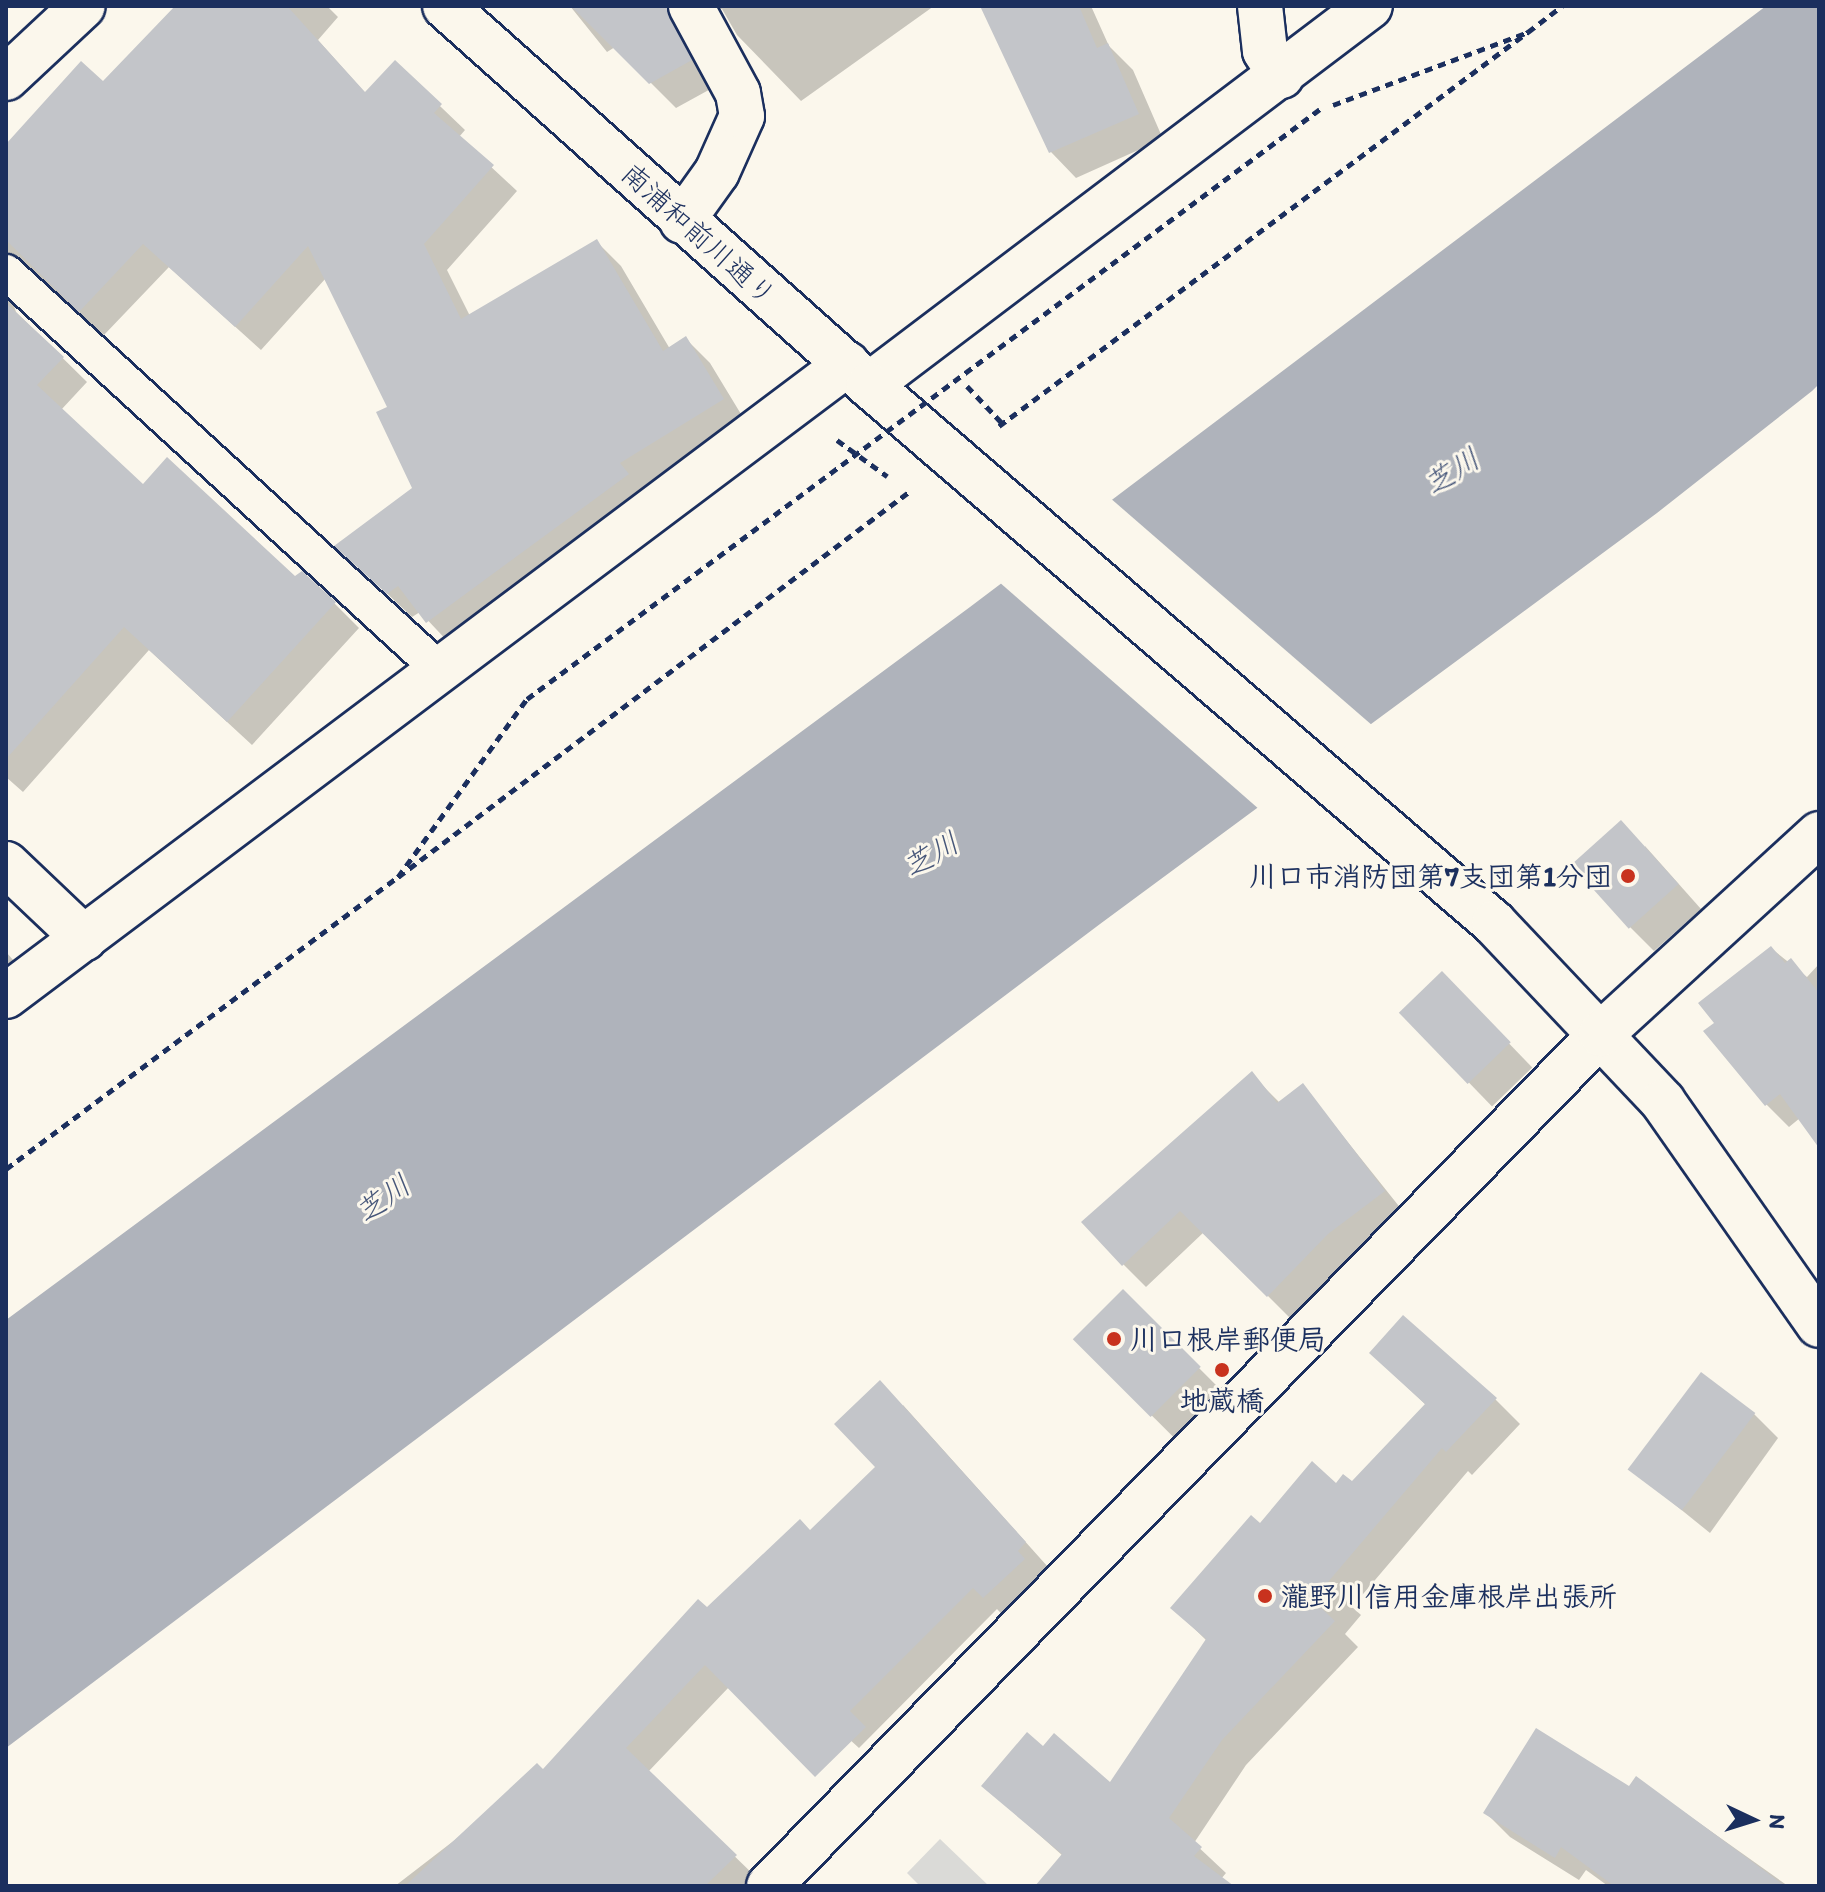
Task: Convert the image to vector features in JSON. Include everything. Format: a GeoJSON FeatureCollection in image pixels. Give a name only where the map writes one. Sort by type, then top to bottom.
{"type":"FeatureCollection","features":[{"type":"Feature","properties":{"kind":"street"},"geometry":{"type":"LineString","coordinates":[[6,78],[83,6]]}},
{"type":"Feature","properties":{"kind":"street","name":"南浦和前川通り"},"geometry":{"type":"LineString","coordinates":[[445,6],[682,221],[1494,923],[1663,1102],[1819,1325]]}},
{"type":"Feature","properties":{"kind":"street"},"geometry":{"type":"LineString","coordinates":[[682,221],[717,172],[742,116],[738,93],[691,6]]}},
{"type":"Feature","properties":{"kind":"street"},"geometry":{"type":"LineString","coordinates":[[1260,6],[1265,51],[1281,76]]}},
{"type":"Feature","properties":{"kind":"street"},"geometry":{"type":"LineString","coordinates":[[6,996],[442,672],[1281,76],[1370,6]]}},
{"type":"Feature","properties":{"kind":"street"},"geometry":{"type":"LineString","coordinates":[[769,1886],[1601,1034],[1819,834]]}},
{"type":"Feature","properties":{"kind":"street"},"geometry":{"type":"LineString","coordinates":[[6,864],[84,938]]}},
{"type":"Feature","properties":{"kind":"lane"},"geometry":{"type":"LineString","coordinates":[[6,272],[442,672]]}},
{"type":"Feature","properties":{"kind":"path"},"geometry":{"type":"LineString","coordinates":[[6,1169],[1562,6]]}},
{"type":"Feature","properties":{"kind":"path"},"geometry":{"type":"LineString","coordinates":[[398,877],[527,699],[1320,109],[1528,32]]}},
{"type":"Feature","properties":{"kind":"path"},"geometry":{"type":"LineString","coordinates":[[967,386],[1002,423]]}},
{"type":"Feature","properties":{"kind":"path"},"geometry":{"type":"LineString","coordinates":[[830,434],[909,492]]}},
{"type":"Feature","properties":{"kind":"shaded area"},"geometry":{"type":"Polygon","coordinates":[[[940,1839],[989,1886],[920,1886],[907,1873],[940,1839]]]}},
{"type":"Feature","properties":{"kind":"water","name":"芝川"},"geometry":{"type":"Polygon","coordinates":[[[1766,6],[1819,6],[1819,384],[1812,391],[1657,513],[1100,924],[6,1748],[6,1320],[970,607],[1766,6]]]}},
{"type":"Feature","properties":{"kind":"pier"},"geometry":{"type":"Polygon","coordinates":[[[1109,497],[1373,726],[1260,810],[998,581],[1109,497]]]}},
{"type":"Feature","properties":{"kind":"building"},"geometry":{"type":"Polygon","coordinates":[[[175,6],[287,6],[365,92],[395,60],[442,104],[434,113],[494,165],[424,244],[461,319],[597,239],[663,351],[686,336],[724,399],[620,463],[629,474],[426,623],[398,586],[387,594],[334,546],[412,488],[376,412],[387,407],[308,246],[235,327],[143,244],[79,312],[6,240],[6,144],[81,61],[103,81],[175,6]]]}},
{"type":"Feature","properties":{"kind":"building"},"geometry":{"type":"Polygon","coordinates":[[[571,6],[666,6],[692,60],[649,84],[571,6]]]}},
{"type":"Feature","properties":{"kind":"building"},"geometry":{"type":"Polygon","coordinates":[[[980,6],[1079,6],[1097,48],[1108,43],[1139,114],[1049,153],[980,6]]]}},
{"type":"Feature","properties":{"kind":"building"},"geometry":{"type":"Polygon","coordinates":[[[6,303],[64,357],[37,385],[143,484],[167,457],[295,576],[302,571],[336,602],[227,722],[124,627],[6,759],[6,303]]]}},
{"type":"Feature","properties":{"kind":"building"},"geometry":{"type":"Polygon","coordinates":[[[1621,820],[1679,884],[1629,929],[1571,865],[1621,820]]]}},
{"type":"Feature","properties":{"kind":"building"},"geometry":{"type":"Polygon","coordinates":[[[1771,946],[1785,963],[1791,958],[1819,993],[1819,1148],[1780,1094],[1765,1106],[1703,1031],[1714,1023],[1698,1003],[1771,946]]]}},
{"type":"Feature","properties":{"kind":"building"},"geometry":{"type":"Polygon","coordinates":[[[1442,971],[1511,1042],[1468,1084],[1399,1013],[1442,971]]]}},
{"type":"Feature","properties":{"kind":"building"},"geometry":{"type":"Polygon","coordinates":[[[1252,1071],[1277,1103],[1303,1083],[1385,1191],[1328,1234],[1267,1297],[1180,1211],[1122,1266],[1081,1222],[1252,1071]]]}},
{"type":"Feature","properties":{"kind":"building"},"geometry":{"type":"Polygon","coordinates":[[[1123,1289],[1201,1367],[1151,1417],[1073,1339],[1123,1289]]]}},
{"type":"Feature","properties":{"kind":"building"},"geometry":{"type":"Polygon","coordinates":[[[1403,1315],[1497,1398],[1446,1452],[1442,1448],[1328,1582],[1337,1589],[1321,1608],[1335,1621],[1222,1740],[1169,1818],[1202,1847],[1194,1856],[1234,1886],[1035,1886],[1062,1854],[981,1786],[1027,1732],[1043,1746],[1054,1733],[1110,1782],[1206,1639],[1170,1608],[1251,1515],[1260,1523],[1312,1461],[1336,1483],[1343,1474],[1352,1481],[1425,1404],[1369,1353],[1403,1315]]]}},
{"type":"Feature","properties":{"kind":"building"},"geometry":{"type":"Polygon","coordinates":[[[1701,1372],[1755,1413],[1682,1510],[1628,1469],[1701,1372]]]}},
{"type":"Feature","properties":{"kind":"building"},"geometry":{"type":"Polygon","coordinates":[[[880,1380],[1026,1542],[1018,1551],[1025,1559],[983,1598],[973,1588],[850,1711],[866,1727],[815,1777],[705,1665],[626,1748],[737,1855],[705,1886],[405,1886],[537,1763],[543,1769],[698,1599],[707,1607],[800,1519],[810,1530],[875,1467],[834,1424],[880,1380]]]}},
{"type":"Feature","properties":{"kind":"building"},"geometry":{"type":"Polygon","coordinates":[[[1536,1728],[1629,1786],[1636,1776],[1785,1886],[1614,1886],[1561,1847],[1555,1858],[1483,1813],[1536,1728]]]}},
{"type":"Feature","properties":{"kind":"place","name":"川口市消防団第7支団第1分団"},"geometry":{"type":"Point","coordinates":[1628,876]}},
{"type":"Feature","properties":{"kind":"place","name":"川口根岸郵便局"},"geometry":{"type":"Point","coordinates":[1114,1339]}},
{"type":"Feature","properties":{"kind":"place","name":"地蔵橋"},"geometry":{"type":"Point","coordinates":[1222,1370]}},
{"type":"Feature","properties":{"kind":"place","name":"瀧野川信用金庫根岸出張所"},"geometry":{"type":"Point","coordinates":[1265,1596]}}]}
